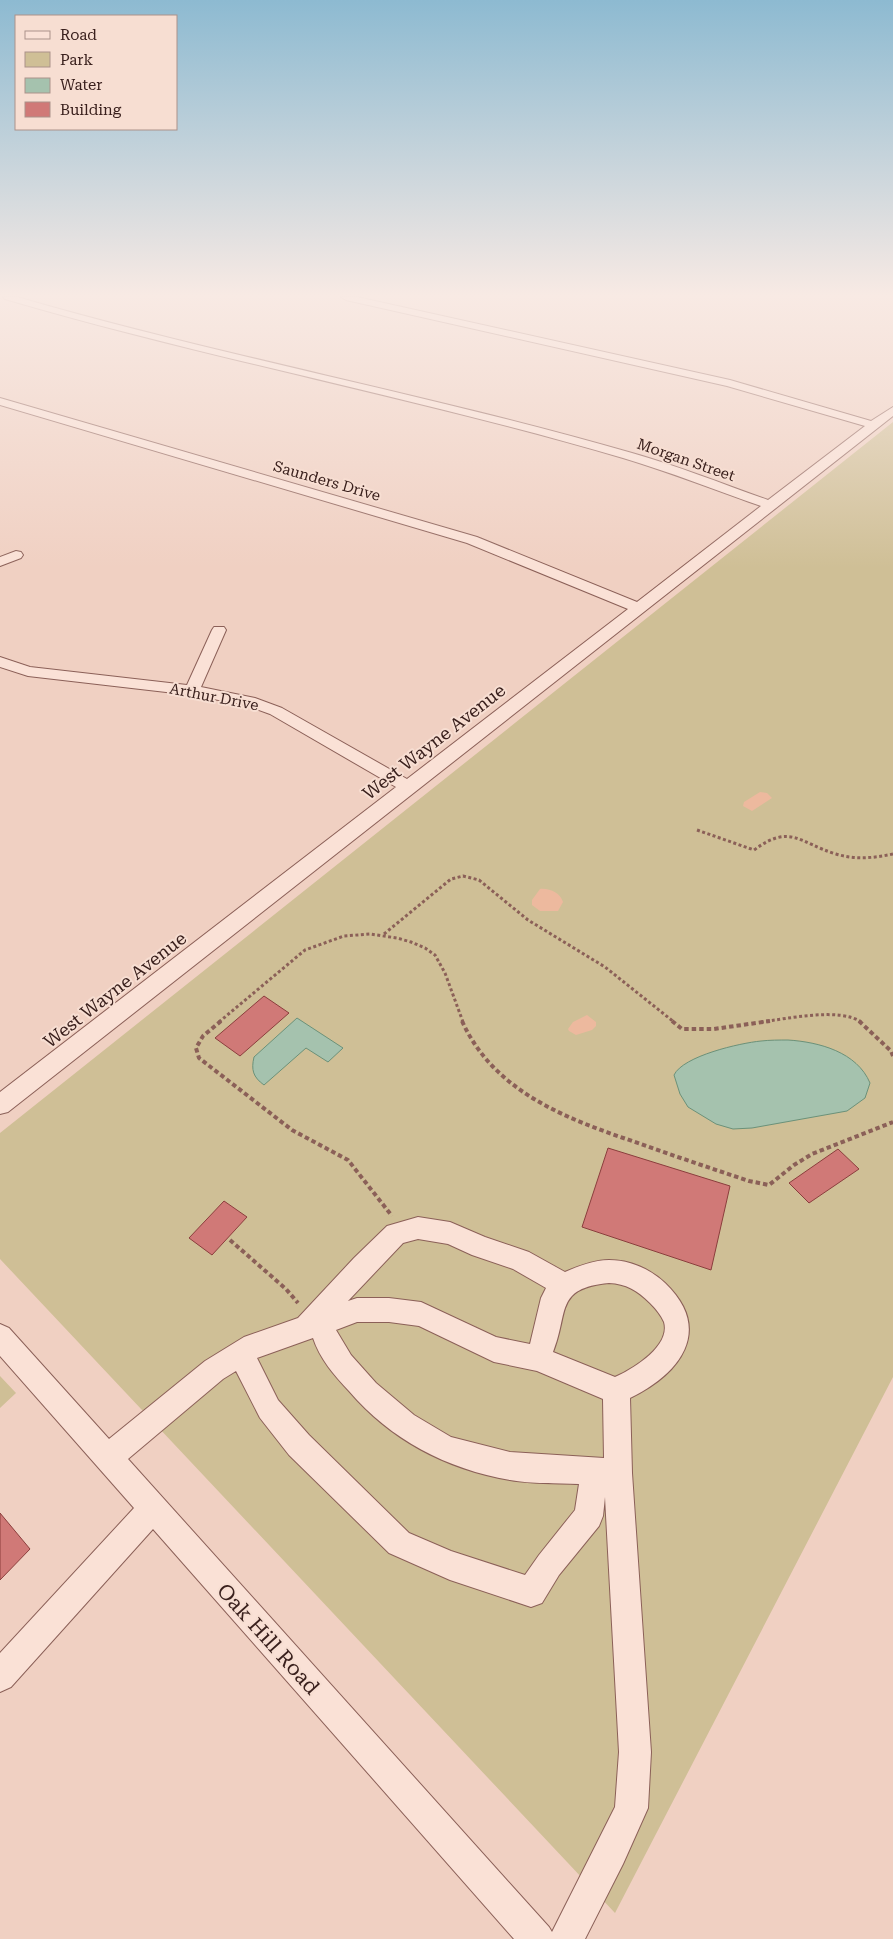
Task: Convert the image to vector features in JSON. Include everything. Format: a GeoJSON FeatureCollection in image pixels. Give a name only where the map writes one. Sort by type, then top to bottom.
{"type":"FeatureCollection","features":[{"type":"Feature","properties":{"kind":"street","name":"Morgan Street"},"geometry":{"type":"LineString","coordinates":[[360,387],[630,456],[772,506]]}},
{"type":"Feature","properties":{"kind":"street"},"geometry":{"type":"LineString","coordinates":[[745,387],[872,425]]}},
{"type":"Feature","properties":{"kind":"street","name":"Saunders Drive"},"geometry":{"type":"LineString","coordinates":[[0,401],[472,540],[639,608]]}},
{"type":"Feature","properties":{"kind":"street","name":"West Wayne Avenue"},"geometry":{"type":"LineString","coordinates":[[0,1105],[893,410]]}},
{"type":"Feature","properties":{"kind":"street"},"geometry":{"type":"LineString","coordinates":[[0,562],[16,555]]}},
{"type":"Feature","properties":{"kind":"street"},"geometry":{"type":"LineString","coordinates":[[192,690],[219,630]]}},
{"type":"Feature","properties":{"kind":"street","name":"Arthur Drive"},"geometry":{"type":"LineString","coordinates":[[0,662],[28,671],[192,690],[249,701],[276,712],[409,787]]}},
{"type":"Feature","properties":{"kind":"street"},"geometry":{"type":"LineString","coordinates":[[309,1318],[396,1234],[418,1228],[450,1233],[481,1247],[520,1260],[564,1285]]}},
{"type":"Feature","properties":{"kind":"street"},"geometry":{"type":"LineString","coordinates":[[108,1457],[214,1370],[253,1346],[309,1318],[357,1310],[389,1310],[421,1314],[494,1349],[537,1358],[616,1391],[643,1378],[663,1361],[672,1343],[677,1324],[670,1308],[649,1285],[635,1276],[614,1272],[596,1273],[564,1285],[554,1298],[550,1309],[545,1340],[537,1358]]}},
{"type":"Feature","properties":{"kind":"street"},"geometry":{"type":"LineString","coordinates":[[309,1318],[342,1364],[367,1392],[404,1425],[446,1449],[510,1466],[606,1472]]}},
{"type":"Feature","properties":{"kind":"street","name":"Oak Hill Road"},"geometry":{"type":"LineString","coordinates":[[0,1337],[537,1939]]}},
{"type":"Feature","properties":{"kind":"street"},"geometry":{"type":"LineString","coordinates":[[248,1368],[269,1409],[299,1445],[399,1543],[450,1565],[530,1592],[549,1565],[589,1516],[606,1472]]}},
{"type":"Feature","properties":{"kind":"street"},"geometry":{"type":"LineString","coordinates":[[566,1939],[611,1852],[631,1808],[635,1752],[606,1472],[616,1391]]}},
{"type":"Feature","properties":{"kind":"street"},"geometry":{"type":"LineString","coordinates":[[0,1676],[152,1509]]}},
{"type":"Feature","properties":{"kind":"path"},"geometry":{"type":"LineString","coordinates":[[697,830],[754,850],[765,840],[786,836],[802,838],[818,849],[843,856],[857,858],[882,857],[893,854]]}},
{"type":"Feature","properties":{"kind":"path"},"geometry":{"type":"LineString","coordinates":[[383,935],[451,878],[463,876],[479,880],[528,920],[575,947],[619,977],[682,1029],[714,1029],[791,1018],[841,1016],[855,1018],[868,1027],[891,1051],[893,1056]]}},
{"type":"Feature","properties":{"kind":"path"},"geometry":{"type":"LineString","coordinates":[[394,1218],[348,1160],[292,1130],[203,1062],[199,1058],[196,1048],[203,1036],[305,950],[319,943],[349,934],[383,935],[418,945],[435,956],[471,1040],[482,1055],[516,1087],[534,1100],[576,1122],[742,1179],[769,1185],[786,1170],[807,1156],[880,1129],[893,1122]]}},
{"type":"Feature","properties":{"kind":"path"},"geometry":{"type":"LineString","coordinates":[[230,1240],[286,1289],[309,1318]]}},
{"type":"Feature","properties":{"kind":"green space"},"geometry":{"type":"Polygon","coordinates":[[[893,422],[893,1377],[615,1913],[0,1259],[0,1133],[893,422]]]}},
{"type":"Feature","properties":{"kind":"green space"},"geometry":{"type":"Polygon","coordinates":[[[0,1376],[16,1393],[0,1408],[0,1376]]]}},
{"type":"Feature","properties":{"kind":"sand"},"geometry":{"type":"Polygon","coordinates":[[[760,792],[767,793],[772,798],[752,811],[743,806],[744,802],[760,792]]]}},
{"type":"Feature","properties":{"kind":"sand"},"geometry":{"type":"Polygon","coordinates":[[[540,889],[551,890],[560,896],[563,902],[558,911],[540,911],[532,905],[532,900],[540,889]]]}},
{"type":"Feature","properties":{"kind":"sand"},"geometry":{"type":"Polygon","coordinates":[[[587,1015],[596,1022],[596,1026],[592,1030],[576,1035],[569,1031],[568,1029],[573,1022],[587,1015]]]}},
{"type":"Feature","properties":{"kind":"water"},"geometry":{"type":"Polygon","coordinates":[[[297,1018],[343,1048],[328,1062],[306,1048],[264,1085],[257,1079],[254,1073],[254,1057],[297,1018]]]}},
{"type":"Feature","properties":{"kind":"water"},"geometry":{"type":"Polygon","coordinates":[[[788,1040],[824,1046],[847,1056],[864,1072],[870,1083],[865,1098],[847,1111],[752,1128],[733,1129],[716,1124],[688,1107],[680,1094],[674,1075],[679,1068],[700,1056],[740,1044],[788,1040]]]}},
{"type":"Feature","properties":{"kind":"building"},"geometry":{"type":"Polygon","coordinates":[[[264,996],[289,1013],[240,1056],[215,1038],[264,996]]]}},
{"type":"Feature","properties":{"kind":"building"},"geometry":{"type":"Polygon","coordinates":[[[608,1148],[730,1186],[711,1270],[582,1227],[608,1148]]]}},
{"type":"Feature","properties":{"kind":"building"},"geometry":{"type":"Polygon","coordinates":[[[838,1149],[859,1169],[809,1203],[789,1183],[838,1149]]]}},
{"type":"Feature","properties":{"kind":"building"},"geometry":{"type":"Polygon","coordinates":[[[224,1201],[247,1217],[212,1255],[189,1238],[224,1201]]]}},
{"type":"Feature","properties":{"kind":"building"},"geometry":{"type":"Polygon","coordinates":[[[0,1513],[30,1549],[0,1580],[0,1513]]]}}]}
